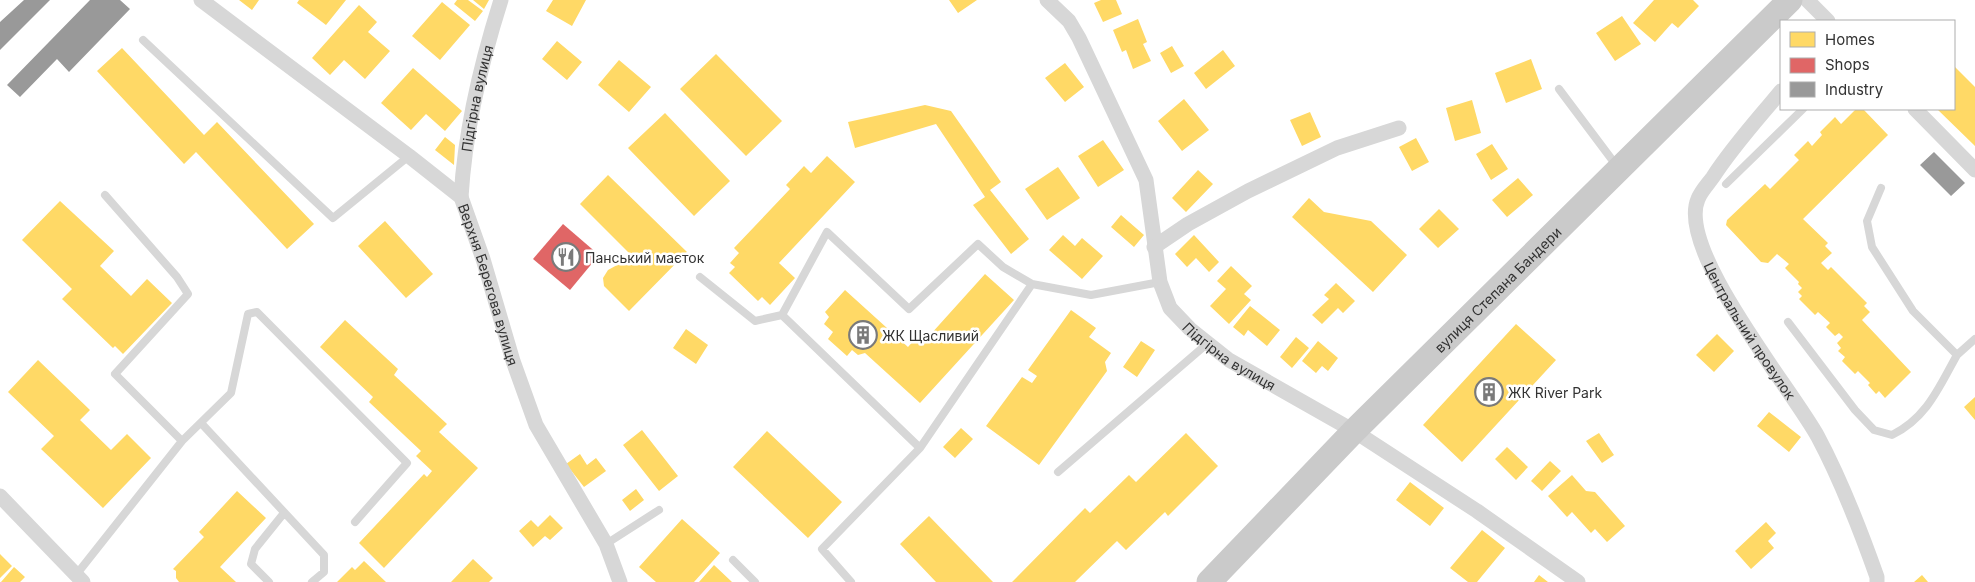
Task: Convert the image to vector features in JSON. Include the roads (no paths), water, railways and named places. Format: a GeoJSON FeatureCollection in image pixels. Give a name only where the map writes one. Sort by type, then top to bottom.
{"type":"FeatureCollection","features":[{"type":"Feature","properties":{"kind":"main road","name":"вулиця Степана Бандери"},"geometry":{"type":"LineString","coordinates":[[1209,582],[1354,431],[1790,0]]}},
{"type":"Feature","properties":{"kind":"street","name":"Верхня Берегова вулиця"},"geometry":{"type":"LineString","coordinates":[[201,0],[409,156],[461,198],[483,259],[512,361],[536,425],[606,544],[620,582]]}},
{"type":"Feature","properties":{"kind":"street","name":"Підгірна вулиця"},"geometry":{"type":"LineString","coordinates":[[461,198],[463,163],[476,93],[501,0]]}},
{"type":"Feature","properties":{"kind":"street"},"geometry":{"type":"LineString","coordinates":[[1807,0],[1827,20]]}},
{"type":"Feature","properties":{"kind":"street","name":"Підгірна вулиця"},"geometry":{"type":"LineString","coordinates":[[1050,1],[1080,38],[1146,180],[1160,282],[1170,308],[1190,329],[1229,360],[1354,431],[1477,511],[1578,582]]}},
{"type":"Feature","properties":{"kind":"street","name":"Центральний провулок"},"geometry":{"type":"LineString","coordinates":[[1780,92],[1722,164],[1697,199],[1694,220],[1700,241],[1725,297],[1818,436],[1852,508],[1877,577],[1877,582]]}},
{"type":"Feature","properties":{"kind":"street"},"geometry":{"type":"LineString","coordinates":[[1916,110],[1975,170]]}},
{"type":"Feature","properties":{"kind":"street"},"geometry":{"type":"LineString","coordinates":[[1154,247],[1188,224],[1257,187],[1338,148],[1399,128]]}},
{"type":"Feature","properties":{"kind":"street"},"geometry":{"type":"LineString","coordinates":[[0,496],[77,580]]}},
{"type":"Feature","properties":{"kind":"lane"},"geometry":{"type":"LineString","coordinates":[[143,40],[333,218],[409,156]]}},
{"type":"Feature","properties":{"kind":"lane"},"geometry":{"type":"LineString","coordinates":[[1559,89],[1619,169]]}},
{"type":"Feature","properties":{"kind":"lane"},"geometry":{"type":"LineString","coordinates":[[1726,184],[1802,110]]}},
{"type":"Feature","properties":{"kind":"lane"},"geometry":{"type":"LineString","coordinates":[[1881,188],[1867,222],[1872,247],[1913,311],[1957,355]]}},
{"type":"Feature","properties":{"kind":"lane"},"geometry":{"type":"LineString","coordinates":[[105,195],[178,277],[188,294],[115,374],[182,441]]}},
{"type":"Feature","properties":{"kind":"lane"},"geometry":{"type":"LineString","coordinates":[[700,277],[755,321],[782,315],[827,232],[908,309],[978,244],[1003,267],[1032,284],[1091,296],[1160,282]]}},
{"type":"Feature","properties":{"kind":"lane"},"geometry":{"type":"LineString","coordinates":[[851,582],[822,549],[920,448],[1032,284]]}},
{"type":"Feature","properties":{"kind":"lane"},"geometry":{"type":"LineString","coordinates":[[77,580],[182,441],[231,394],[248,314],[257,312],[407,463],[355,522]]}},
{"type":"Feature","properties":{"kind":"lane"},"geometry":{"type":"LineString","coordinates":[[782,315],[920,448]]}},
{"type":"Feature","properties":{"kind":"lane"},"geometry":{"type":"LineString","coordinates":[[1788,322],[1861,416],[1874,430],[1892,435],[1908,428],[1926,410],[1957,355],[1975,339]]}},
{"type":"Feature","properties":{"kind":"lane"},"geometry":{"type":"LineString","coordinates":[[1058,472],[1208,343]]}},
{"type":"Feature","properties":{"kind":"lane"},"geometry":{"type":"LineString","coordinates":[[201,423],[324,555],[324,572],[312,582]]}},
{"type":"Feature","properties":{"kind":"lane"},"geometry":{"type":"LineString","coordinates":[[606,544],[659,510]]}},
{"type":"Feature","properties":{"kind":"lane"},"geometry":{"type":"LineString","coordinates":[[270,582],[251,564],[256,549],[284,513]]}},
{"type":"Feature","properties":{"kind":"lane"},"geometry":{"type":"LineString","coordinates":[[733,560],[755,582]]}},
{"type":"Feature","properties":{"kind":"place","name":"Панський маєток"},"geometry":{"type":"Point","coordinates":[566,257]}},
{"type":"Feature","properties":{"kind":"place","name":"ЖК Щасливий"},"geometry":{"type":"Point","coordinates":[863,335]}},
{"type":"Feature","properties":{"kind":"place","name":"ЖК River Park"},"geometry":{"type":"Point","coordinates":[1489,392]}}]}
